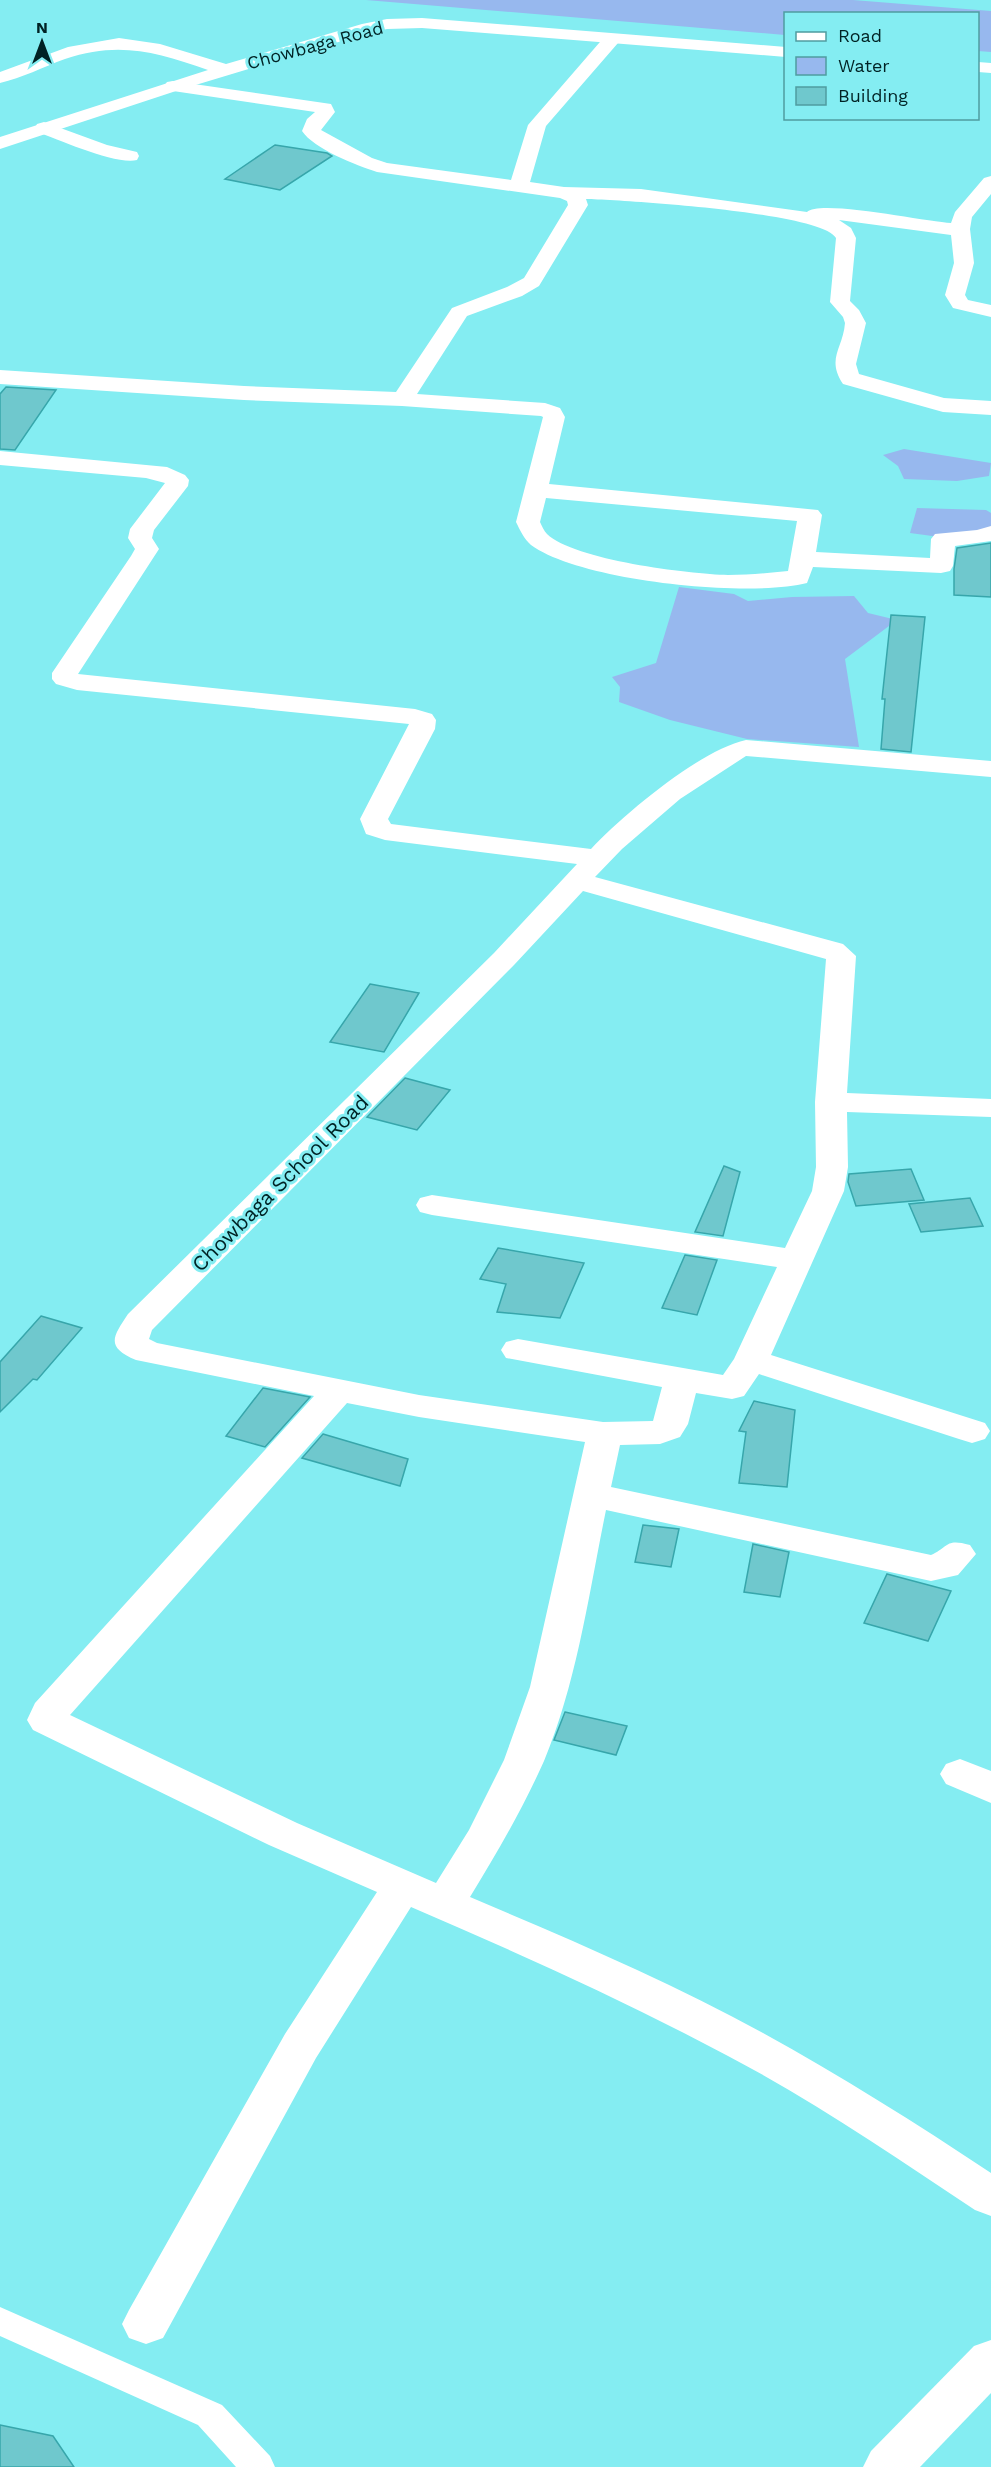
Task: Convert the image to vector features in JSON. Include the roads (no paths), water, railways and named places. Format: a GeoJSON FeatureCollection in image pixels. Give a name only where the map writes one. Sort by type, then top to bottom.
{"type":"FeatureCollection","features":[{"type":"Feature","properties":{"kind":"street","name":"Chowbaga Road"},"geometry":{"type":"LineString","coordinates":[[0,143],[173,86],[362,28],[387,24],[422,24],[784,52]]}},
{"type":"Feature","properties":{"kind":"street"},"geometry":{"type":"LineString","coordinates":[[519,187],[537,125],[612,39]]}},
{"type":"Feature","properties":{"kind":"street"},"geometry":{"type":"LineString","coordinates":[[0,78],[83,50],[118,43],[139,45],[226,70]]}},
{"type":"Feature","properties":{"kind":"street"},"geometry":{"type":"LineString","coordinates":[[173,86],[325,108],[326,112],[314,123],[311,131],[322,142],[365,162],[399,172],[564,193],[641,195],[779,213],[831,224],[843,232],[846,238],[840,302],[854,316],[855,327],[844,366],[846,374],[851,379],[943,405],[991,408]]}},
{"type":"Feature","properties":{"kind":"street"},"geometry":{"type":"LineString","coordinates":[[44,128],[100,149],[130,156]]}},
{"type":"Feature","properties":{"kind":"street"},"geometry":{"type":"LineString","coordinates":[[991,182],[962,216],[960,229],[964,263],[955,295],[960,304],[991,311]]}},
{"type":"Feature","properties":{"kind":"street"},"geometry":{"type":"LineString","coordinates":[[402,399],[459,312],[471,305],[522,290],[532,282],[578,205],[576,198],[564,193]]}},
{"type":"Feature","properties":{"kind":"street"},"geometry":{"type":"LineString","coordinates":[[779,213],[860,216],[934,228],[960,229]]}},
{"type":"Feature","properties":{"kind":"street"},"geometry":{"type":"LineString","coordinates":[[0,377],[232,393],[402,399],[544,410],[552,413],[554,417],[528,522],[538,539],[560,551],[595,562],[727,582],[798,578],[810,515],[536,490]]}},
{"type":"Feature","properties":{"kind":"street"},"geometry":{"type":"LineString","coordinates":[[0,458],[146,471],[167,474],[177,480],[176,486],[142,528],[140,538],[147,549],[64,673],[65,679],[415,717],[423,720],[422,729],[375,819],[376,828],[385,832],[597,858]]}},
{"type":"Feature","properties":{"kind":"street"},"geometry":{"type":"LineString","coordinates":[[803,559],[941,566],[943,539],[985,535]]}},
{"type":"Feature","properties":{"kind":"street","name":"Chowbaga School Road"},"geometry":{"type":"LineString","coordinates":[[682,1378],[667,1429],[660,1432],[599,1434],[589,1430],[441,1410],[148,1352],[132,1345],[131,1335],[149,1313],[504,959],[597,858],[654,805],[687,781],[737,750],[753,748],[991,769]]}},
{"type":"Feature","properties":{"kind":"street"},"geometry":{"type":"LineString","coordinates":[[518,1350],[732,1388],[751,1360],[828,1191],[831,1167],[831,1102],[841,956],[833,950],[576,881]]}},
{"type":"Feature","properties":{"kind":"street"},"geometry":{"type":"LineString","coordinates":[[831,1102],[991,1108]]}},
{"type":"Feature","properties":{"kind":"street"},"geometry":{"type":"LineString","coordinates":[[432,1205],[797,1260]]}},
{"type":"Feature","properties":{"kind":"street"},"geometry":{"type":"LineString","coordinates":[[751,1360],[972,1431]]}},
{"type":"Feature","properties":{"kind":"street"},"geometry":{"type":"LineString","coordinates":[[338,1391],[48,1713],[47,1720],[283,1834],[446,1902],[580,1962],[754,2049],[867,2114],[991,2197]]}},
{"type":"Feature","properties":{"kind":"street"},"geometry":{"type":"LineString","coordinates":[[446,1902],[486,1836],[524,1760],[549,1687],[603,1442],[599,1434]]}},
{"type":"Feature","properties":{"kind":"street"},"geometry":{"type":"LineString","coordinates":[[590,1494],[931,1569],[945,1566],[957,1554]]}},
{"type":"Feature","properties":{"kind":"street"},"geometry":{"type":"LineString","coordinates":[[147,2324],[324,2005],[363,1942],[403,1886]]}},
{"type":"Feature","properties":{"kind":"street"},"geometry":{"type":"LineString","coordinates":[[888,2467],[991,2361]]}},
{"type":"Feature","properties":{"kind":"lane"},"geometry":{"type":"LineString","coordinates":[[0,2322],[210,2415],[258,2467]]}},
{"type":"Feature","properties":{"kind":"water"},"geometry":{"type":"Polygon","coordinates":[[[366,0],[853,0],[991,11],[991,52],[979,51],[979,12],[784,12],[784,35],[366,0]]]}},
{"type":"Feature","properties":{"kind":"water"},"geometry":{"type":"Polygon","coordinates":[[[904,449],[991,463],[989,476],[957,481],[904,479],[898,466],[883,455],[904,449]]]}},
{"type":"Feature","properties":{"kind":"water"},"geometry":{"type":"Polygon","coordinates":[[[917,508],[986,510],[991,513],[991,534],[947,538],[910,533],[917,508]]]}},
{"type":"Feature","properties":{"kind":"water"},"geometry":{"type":"Polygon","coordinates":[[[679,587],[734,594],[748,601],[792,597],[854,596],[868,613],[897,620],[845,659],[859,747],[747,739],[670,720],[619,702],[620,687],[612,677],[656,663],[679,587]]]}}]}
